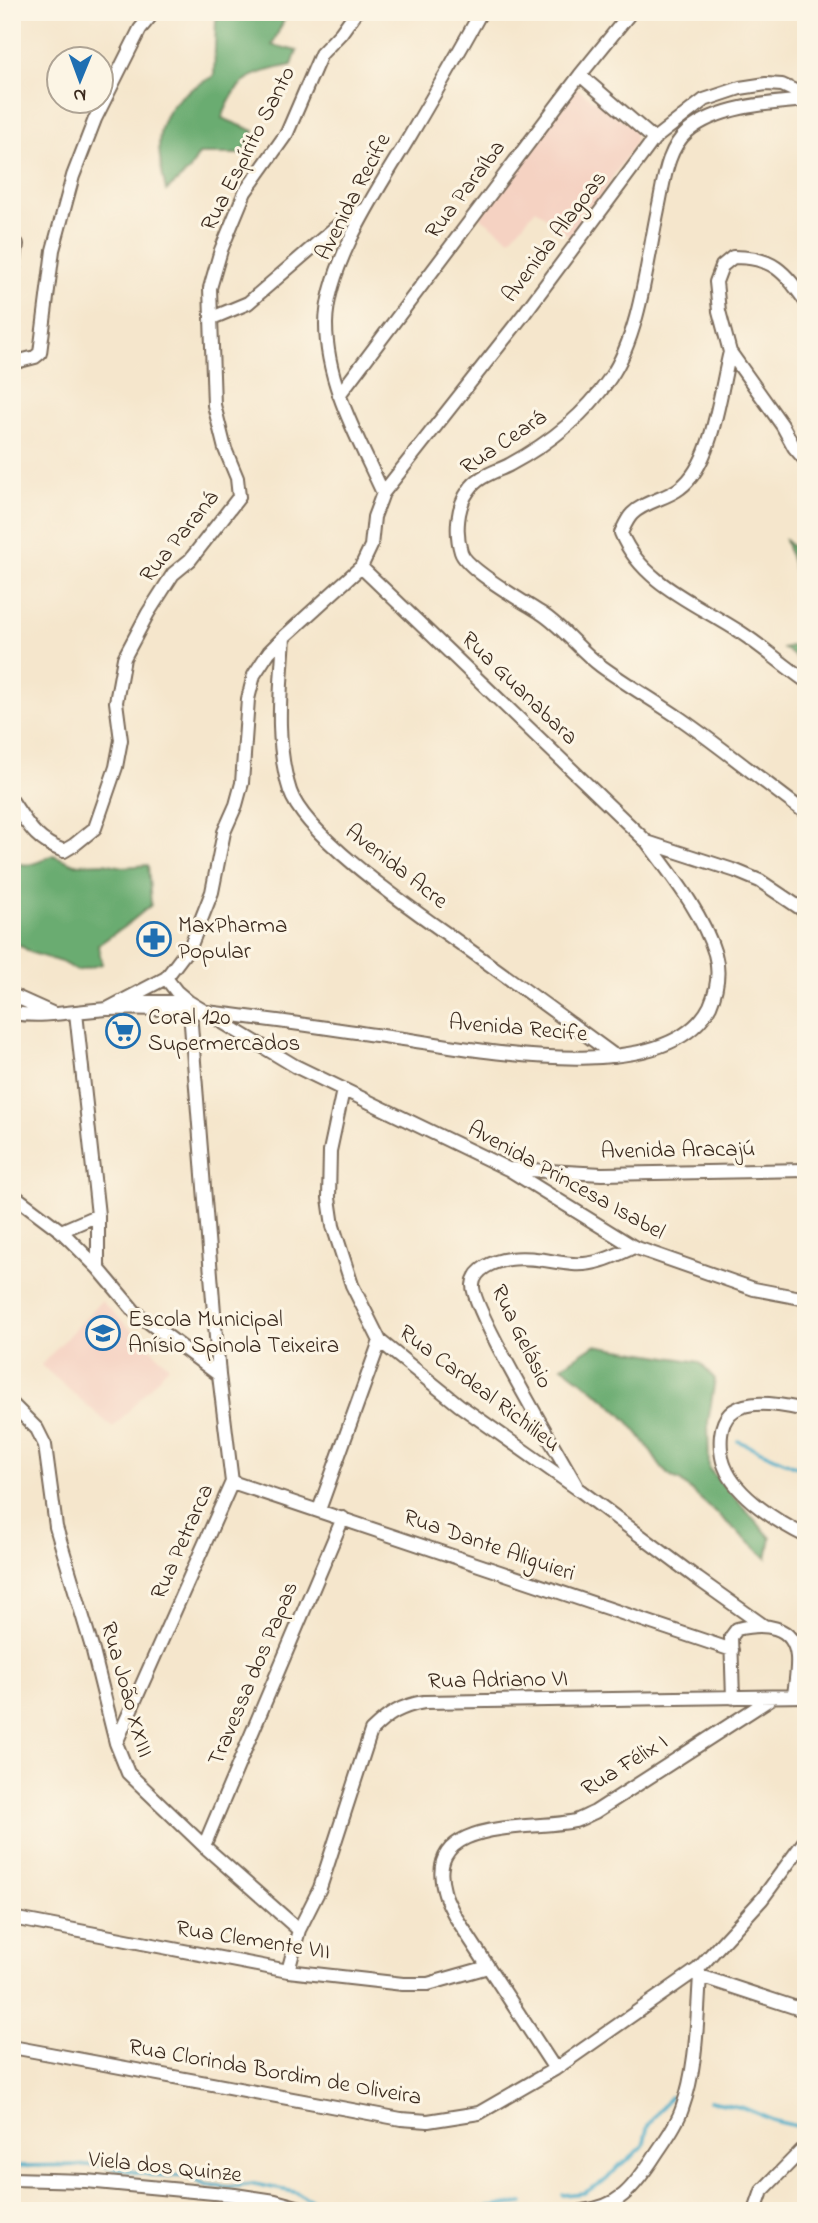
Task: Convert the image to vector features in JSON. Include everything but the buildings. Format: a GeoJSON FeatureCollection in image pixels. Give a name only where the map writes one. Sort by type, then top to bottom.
{"type":"FeatureCollection","features":[{"type":"Feature","properties":{"kind":"street"},"geometry":{"type":"LineString","coordinates":[[12,363],[40,353],[53,250],[73,176],[95,118],[141,29],[154,12]]}},
{"type":"Feature","properties":{"kind":"street","name":"Rua Espírito Santo"},"geometry":{"type":"LineString","coordinates":[[212,318],[210,288],[221,250],[245,192],[286,134],[321,54],[356,12]]}},
{"type":"Feature","properties":{"kind":"street","name":"Avenida Recife"},"geometry":{"type":"LineString","coordinates":[[383,493],[339,395],[326,324],[331,292],[346,250],[366,209],[481,12]]}},
{"type":"Feature","properties":{"kind":"street","name":"Rua Paraíba"},"geometry":{"type":"LineString","coordinates":[[339,395],[579,75],[631,12]]}},
{"type":"Feature","properties":{"kind":"street"},"geometry":{"type":"LineString","coordinates":[[579,75],[654,139]]}},
{"type":"Feature","properties":{"kind":"street","name":"Avenida Alagoas"},"geometry":{"type":"LineString","coordinates":[[383,493],[524,314],[654,139],[704,100],[740,88],[766,84],[782,85],[806,98]]}},
{"type":"Feature","properties":{"kind":"street","name":"Rua Ceará"},"geometry":{"type":"LineString","coordinates":[[806,98],[724,113],[690,130],[676,144],[666,169],[634,324],[624,355],[596,397],[559,433],[470,487],[461,503],[458,535],[462,555],[491,581],[554,622],[601,666],[682,720],[806,813]]}},
{"type":"Feature","properties":{"kind":"street"},"geometry":{"type":"LineString","coordinates":[[212,318],[248,303],[343,222],[366,209]]}},
{"type":"Feature","properties":{"kind":"street"},"geometry":{"type":"LineString","coordinates":[[12,285],[17,244]]}},
{"type":"Feature","properties":{"kind":"street"},"geometry":{"type":"LineString","coordinates":[[806,302],[788,277],[776,266],[763,260],[733,257],[722,266],[716,282],[719,312],[730,352],[806,461]]}},
{"type":"Feature","properties":{"kind":"street","name":"Rua Paraná"},"geometry":{"type":"LineString","coordinates":[[12,801],[32,831],[48,845],[64,851],[95,828],[116,767],[121,740],[116,702],[124,658],[173,574],[190,560],[239,497],[237,478],[225,449],[214,405],[212,318]]}},
{"type":"Feature","properties":{"kind":"street"},"geometry":{"type":"LineString","coordinates":[[730,352],[706,452],[695,473],[679,489],[631,515],[621,533],[628,550],[664,587],[742,633],[806,681]]}},
{"type":"Feature","properties":{"kind":"street"},"geometry":{"type":"LineString","coordinates":[[107,1009],[166,978],[191,945],[212,892],[224,832],[242,783],[248,699],[254,675],[269,652],[361,567],[371,546],[374,517],[383,493]]}},
{"type":"Feature","properties":{"kind":"street","name":"Rua Guanabara"},"geometry":{"type":"LineString","coordinates":[[361,567],[647,842]]}},
{"type":"Feature","properties":{"kind":"street","name":"Avenida Acre"},"geometry":{"type":"LineString","coordinates":[[284,637],[279,721],[281,746],[290,792],[299,809],[319,832],[389,891],[615,1056]]}},
{"type":"Feature","properties":{"kind":"street"},"geometry":{"type":"LineString","coordinates":[[647,842],[760,881],[806,912]]}},
{"type":"Feature","properties":{"kind":"street","name":"Avenida Recife"},"geometry":{"type":"LineString","coordinates":[[206,1012],[552,1058],[615,1056],[660,1045],[686,1034],[704,1016],[715,994],[718,977],[715,956],[699,919],[647,842]]}},
{"type":"Feature","properties":{"kind":"street"},"geometry":{"type":"LineString","coordinates":[[166,978],[189,1007]]}},
{"type":"Feature","properties":{"kind":"street"},"geometry":{"type":"LineString","coordinates":[[12,995],[55,1015]]}},
{"type":"Feature","properties":{"kind":"street"},"geometry":{"type":"LineString","coordinates":[[120,1002],[189,1007],[206,1012]]}},
{"type":"Feature","properties":{"kind":"street"},"geometry":{"type":"LineString","coordinates":[[12,1013],[55,1015],[107,1009],[189,1007]]}},
{"type":"Feature","properties":{"kind":"street","name":"Rua Petrarca"},"geometry":{"type":"LineString","coordinates":[[116,1743],[232,1482],[219,1375],[189,1007]]}},
{"type":"Feature","properties":{"kind":"street","name":"Avenida Princesa Isabel"},"geometry":{"type":"LineString","coordinates":[[206,1012],[295,1066],[508,1169],[634,1247],[754,1289],[806,1299]]}},
{"type":"Feature","properties":{"kind":"street"},"geometry":{"type":"LineString","coordinates":[[76,1013],[98,1214],[98,1268]]}},
{"type":"Feature","properties":{"kind":"street","name":"Rua Cardeal Richilieu"},"geometry":{"type":"LineString","coordinates":[[343,1090],[330,1151],[329,1198],[333,1226],[352,1285],[380,1340],[458,1405],[578,1489],[698,1579],[764,1626],[779,1628],[789,1639],[797,1655],[800,1696]]}},
{"type":"Feature","properties":{"kind":"street","name":"Avenida Aracajú"},"geometry":{"type":"LineString","coordinates":[[508,1169],[602,1174],[806,1170]]}},
{"type":"Feature","properties":{"kind":"street"},"geometry":{"type":"LineString","coordinates":[[12,1194],[61,1231],[98,1268],[135,1312],[219,1375]]}},
{"type":"Feature","properties":{"kind":"street"},"geometry":{"type":"LineString","coordinates":[[61,1231],[98,1214]]}},
{"type":"Feature","properties":{"kind":"street","name":"Rua Gelásio"},"geometry":{"type":"LineString","coordinates":[[578,1489],[489,1328],[475,1300],[473,1285],[479,1272],[493,1262],[527,1257],[575,1265],[594,1263],[634,1247]]}},
{"type":"Feature","properties":{"kind":"street"},"geometry":{"type":"LineString","coordinates":[[319,1510],[380,1340]]}},
{"type":"Feature","properties":{"kind":"street","name":"Rua João XXIII"},"geometry":{"type":"LineString","coordinates":[[12,1404],[37,1429],[45,1445],[56,1528],[93,1651],[116,1743],[128,1773],[204,1846],[299,1930]]}},
{"type":"Feature","properties":{"kind":"street"},"geometry":{"type":"LineString","coordinates":[[806,1410],[769,1404],[748,1404],[734,1408],[722,1424],[720,1443],[725,1467],[738,1486],[758,1506],[788,1528],[806,1536]]}},
{"type":"Feature","properties":{"kind":"street","name":"Rua Dante Aliguieri"},"geometry":{"type":"LineString","coordinates":[[232,1482],[732,1650]]}},
{"type":"Feature","properties":{"kind":"street","name":"Travessa dos Papas"},"geometry":{"type":"LineString","coordinates":[[204,1846],[343,1518]]}},
{"type":"Feature","properties":{"kind":"street"},"geometry":{"type":"LineString","coordinates":[[733,1698],[731,1637],[737,1629],[755,1624],[764,1626]]}},
{"type":"Feature","properties":{"kind":"street","name":"Rua Adriano VI"},"geometry":{"type":"LineString","coordinates":[[288,1971],[299,1930],[320,1888],[371,1731],[387,1715],[404,1706],[438,1702],[800,1696]]}},
{"type":"Feature","properties":{"kind":"street","name":"Rua Félix I"},"geometry":{"type":"LineString","coordinates":[[555,2069],[455,1916],[444,1892],[441,1872],[446,1855],[460,1841],[479,1832],[504,1827],[575,1821],[595,1812],[774,1697]]}},
{"type":"Feature","properties":{"kind":"street","name":"Rua Clorinda Bordim de Oliveira"},"geometry":{"type":"LineString","coordinates":[[12,2047],[374,2114],[428,2120],[479,2113],[555,2069],[699,1973],[762,1899],[806,1839]]}},
{"type":"Feature","properties":{"kind":"street","name":"Rua Clemente VII"},"geometry":{"type":"LineString","coordinates":[[12,1918],[288,1971],[403,1984],[428,1984],[488,1967]]}},
{"type":"Feature","properties":{"kind":"street"},"geometry":{"type":"LineString","coordinates":[[582,2211],[601,2209],[624,2197],[638,2180],[682,2111],[696,2033],[699,1973],[806,2011]]}},
{"type":"Feature","properties":{"kind":"street"},"geometry":{"type":"LineString","coordinates":[[755,2211],[761,2191],[806,2146]]}},
{"type":"Feature","properties":{"kind":"street","name":"Viela dos Quinze"},"geometry":{"type":"LineString","coordinates":[[12,2179],[113,2182],[235,2195],[312,2211]]}},
{"type":"Feature","properties":{"kind":"shaded area"},"geometry":{"type":"Polygon","coordinates":[[[576,88],[635,128],[635,143],[573,239],[536,209],[510,239],[480,217],[576,88]]]}},
{"type":"Feature","properties":{"kind":"shaded area","name":"Escola Municipal Anísio Spinola Teixeira"},"geometry":{"type":"Polygon","coordinates":[[[101,1301],[169,1366],[113,1428],[41,1365],[101,1301]]]}},
{"type":"Feature","properties":{"kind":"green space"},"geometry":{"type":"Polygon","coordinates":[[[232,12],[288,12],[272,45],[297,51],[292,65],[255,75],[240,85],[234,93],[222,118],[254,131],[241,154],[199,154],[189,171],[166,191],[159,153],[165,118],[181,97],[214,76],[216,19],[232,12]]]}},
{"type":"Feature","properties":{"kind":"green space"},"geometry":{"type":"Polygon","coordinates":[[[785,540],[806,559],[806,607],[805,605],[785,540]]]}},
{"type":"Feature","properties":{"kind":"green space"},"geometry":{"type":"Polygon","coordinates":[[[806,642],[806,664],[783,648],[806,642]]]}},
{"type":"Feature","properties":{"kind":"green space"},"geometry":{"type":"Polygon","coordinates":[[[53,855],[74,864],[104,863],[124,867],[148,865],[151,905],[98,945],[102,964],[77,971],[61,962],[32,953],[12,940],[12,861],[28,864],[53,855]]]}},
{"type":"Feature","properties":{"kind":"green space"},"geometry":{"type":"Polygon","coordinates":[[[594,1345],[699,1362],[715,1379],[708,1422],[709,1469],[771,1538],[767,1558],[680,1481],[665,1472],[620,1413],[562,1366],[594,1345]]]}},
{"type":"Feature","properties":{"kind":"waterway"},"geometry":{"type":"LineString","coordinates":[[738,1441],[806,1471]]}},
{"type":"Feature","properties":{"kind":"waterway"},"geometry":{"type":"LineString","coordinates":[[563,2195],[584,2193],[606,2180],[632,2157],[643,2146],[648,2125],[670,2097]]}},
{"type":"Feature","properties":{"kind":"waterway"},"geometry":{"type":"LineString","coordinates":[[710,2101],[744,2108],[775,2121],[800,2127]]}},
{"type":"Feature","properties":{"kind":"waterway"},"geometry":{"type":"LineString","coordinates":[[12,2166],[98,2165],[151,2175],[184,2176],[207,2185],[229,2187],[254,2184],[294,2192],[331,2209],[344,2207],[353,2211]]}},
{"type":"Feature","properties":{"kind":"waterway"},"geometry":{"type":"LineString","coordinates":[[460,2211],[523,2203]]}},
{"type":"Feature","properties":{"kind":"place","name":"MaxPharma Popular"},"geometry":{"type":"Point","coordinates":[154,939]}},
{"type":"Feature","properties":{"kind":"place","name":"Coral 120 Supermercados"},"geometry":{"type":"Point","coordinates":[123,1031]}},
{"type":"Feature","properties":{"kind":"place","name":"Escola Municipal Anísio Spinola Teixeira"},"geometry":{"type":"Point","coordinates":[103,1333]}}]}
